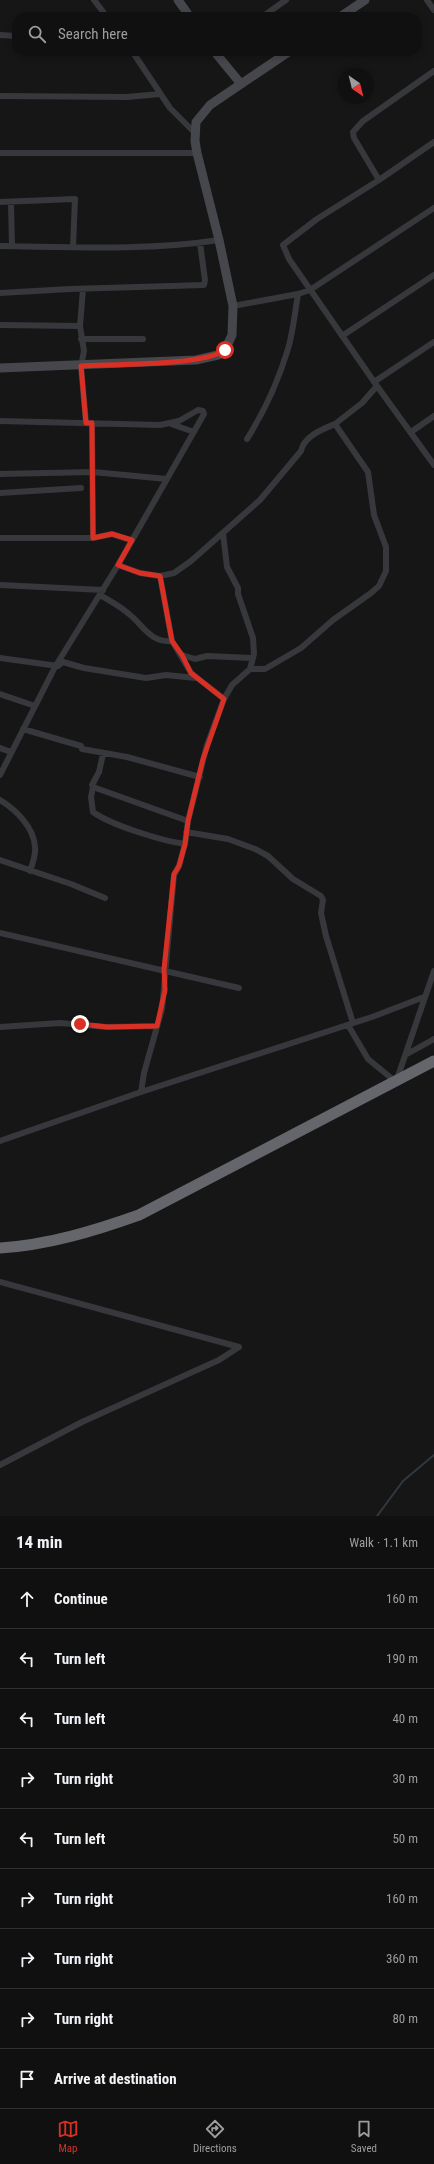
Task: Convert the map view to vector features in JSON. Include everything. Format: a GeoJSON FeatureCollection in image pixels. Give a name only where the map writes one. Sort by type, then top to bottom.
{"type":"FeatureCollection","features":[{"type":"Feature","properties":{"kind":"highway"},"geometry":{"type":"LineString","coordinates":[[0,1248],[49,1242],[102,1228],[139,1215],[434,1061]]}},
{"type":"Feature","properties":{"kind":"street"},"geometry":{"type":"LineString","coordinates":[[94,0],[103,12]]}},
{"type":"Feature","properties":{"kind":"street"},"geometry":{"type":"LineString","coordinates":[[178,0],[186,12]]}},
{"type":"Feature","properties":{"kind":"street"},"geometry":{"type":"LineString","coordinates":[[269,12],[286,0]]}},
{"type":"Feature","properties":{"kind":"street"},"geometry":{"type":"LineString","coordinates":[[347,12],[365,0]]}},
{"type":"Feature","properties":{"kind":"street"},"geometry":{"type":"LineString","coordinates":[[427,0],[434,10]]}},
{"type":"Feature","properties":{"kind":"street"},"geometry":{"type":"LineString","coordinates":[[0,35],[12,36]]}},
{"type":"Feature","properties":{"kind":"street"},"geometry":{"type":"LineString","coordinates":[[135,56],[177,117],[195,133]]}},
{"type":"Feature","properties":{"kind":"street"},"geometry":{"type":"LineString","coordinates":[[218,56],[241,84]]}},
{"type":"Feature","properties":{"kind":"street"},"geometry":{"type":"LineString","coordinates":[[0,368],[81,366],[196,360],[218,355],[225,350],[232,335],[233,306],[219,240],[196,153],[196,122],[201,114],[210,105],[283,56]]}},
{"type":"Feature","properties":{"kind":"street"},"geometry":{"type":"LineString","coordinates":[[379,180],[354,138],[353,132],[363,121],[434,71]]}},
{"type":"Feature","properties":{"kind":"street"},"geometry":{"type":"LineString","coordinates":[[0,96],[127,97],[160,94]]}},
{"type":"Feature","properties":{"kind":"street"},"geometry":{"type":"LineString","coordinates":[[434,142],[379,180],[318,219],[283,245],[289,259],[310,290],[375,384],[434,465]]}},
{"type":"Feature","properties":{"kind":"street"},"geometry":{"type":"LineString","coordinates":[[0,153],[196,153]]}},
{"type":"Feature","properties":{"kind":"street"},"geometry":{"type":"LineString","coordinates":[[0,202],[11,203],[75,198],[73,247]]}},
{"type":"Feature","properties":{"kind":"street"},"geometry":{"type":"LineString","coordinates":[[11,203],[12,246]]}},
{"type":"Feature","properties":{"kind":"street"},"geometry":{"type":"LineString","coordinates":[[233,306],[298,294],[310,290],[434,208]]}},
{"type":"Feature","properties":{"kind":"street"},"geometry":{"type":"LineString","coordinates":[[0,246],[73,247],[200,243],[219,240]]}},
{"type":"Feature","properties":{"kind":"street"},"geometry":{"type":"LineString","coordinates":[[0,293],[204,285],[205,280],[200,243]]}},
{"type":"Feature","properties":{"kind":"street"},"geometry":{"type":"LineString","coordinates":[[342,336],[434,275]]}},
{"type":"Feature","properties":{"kind":"street"},"geometry":{"type":"LineString","coordinates":[[83,289],[80,326],[84,351],[81,366],[89,423],[93,472],[93,538]]}},
{"type":"Feature","properties":{"kind":"street"},"geometry":{"type":"LineString","coordinates":[[247,439],[258,422],[288,348],[298,294]]}},
{"type":"Feature","properties":{"kind":"street"},"geometry":{"type":"LineString","coordinates":[[0,324],[80,326]]}},
{"type":"Feature","properties":{"kind":"street"},"geometry":{"type":"LineString","coordinates":[[81,339],[143,339]]}},
{"type":"Feature","properties":{"kind":"street"},"geometry":{"type":"LineString","coordinates":[[118,565],[140,573],[160,576],[174,573],[191,561],[260,500],[301,451],[302,444],[325,427],[335,424],[362,403],[375,384],[434,342]]}},
{"type":"Feature","properties":{"kind":"street"},"geometry":{"type":"LineString","coordinates":[[0,421],[160,425],[171,424],[201,410],[204,411],[204,416],[118,565],[56,665],[0,775]]}},
{"type":"Feature","properties":{"kind":"street"},"geometry":{"type":"LineString","coordinates":[[411,432],[434,416]]}},
{"type":"Feature","properties":{"kind":"street"},"geometry":{"type":"LineString","coordinates":[[171,424],[194,432]]}},
{"type":"Feature","properties":{"kind":"street"},"geometry":{"type":"LineString","coordinates":[[250,669],[265,669],[293,654],[333,620],[379,586],[386,571],[386,547],[374,515],[368,472],[335,424]]}},
{"type":"Feature","properties":{"kind":"street"},"geometry":{"type":"LineString","coordinates":[[0,474],[93,472],[167,479]]}},
{"type":"Feature","properties":{"kind":"street"},"geometry":{"type":"LineString","coordinates":[[0,492],[81,488]]}},
{"type":"Feature","properties":{"kind":"street"},"geometry":{"type":"LineString","coordinates":[[141,1092],[164,996],[164,969],[174,874],[179,866],[185,844],[188,821],[211,734],[224,699],[232,685],[250,669],[254,654],[252,638],[238,594],[238,588],[227,567],[223,533]]}},
{"type":"Feature","properties":{"kind":"street"},"geometry":{"type":"LineString","coordinates":[[0,538],[93,538],[112,534],[132,540]]}},
{"type":"Feature","properties":{"kind":"street"},"geometry":{"type":"LineString","coordinates":[[160,576],[172,641],[182,655],[191,673],[224,699]]}},
{"type":"Feature","properties":{"kind":"street"},"geometry":{"type":"LineString","coordinates":[[0,584],[101,593],[130,614],[145,633],[167,642],[172,641]]}},
{"type":"Feature","properties":{"kind":"street"},"geometry":{"type":"LineString","coordinates":[[182,655],[195,659],[207,656],[252,658]]}},
{"type":"Feature","properties":{"kind":"street"},"geometry":{"type":"LineString","coordinates":[[0,658],[56,665],[63,662],[84,668],[146,678],[166,675],[196,678]]}},
{"type":"Feature","properties":{"kind":"street"},"geometry":{"type":"LineString","coordinates":[[0,694],[35,706]]}},
{"type":"Feature","properties":{"kind":"street"},"geometry":{"type":"LineString","coordinates":[[23,729],[103,754],[127,757],[200,777]]}},
{"type":"Feature","properties":{"kind":"street"},"geometry":{"type":"LineString","coordinates":[[0,748],[11,752]]}},
{"type":"Feature","properties":{"kind":"street"},"geometry":{"type":"LineString","coordinates":[[103,754],[99,772],[92,785],[91,797],[93,812],[164,841],[185,844]]}},
{"type":"Feature","properties":{"kind":"street"},"geometry":{"type":"LineString","coordinates":[[93,787],[188,821]]}},
{"type":"Feature","properties":{"kind":"street"},"geometry":{"type":"LineString","coordinates":[[0,800],[12,807],[19,815],[31,835],[35,845],[35,855],[30,871]]}},
{"type":"Feature","properties":{"kind":"street"},"geometry":{"type":"LineString","coordinates":[[186,832],[228,839],[255,849],[268,856],[293,879],[321,896],[323,900],[321,913],[326,936],[350,1024],[368,1059],[396,1082],[407,1054],[424,997],[434,971]]}},
{"type":"Feature","properties":{"kind":"street"},"geometry":{"type":"LineString","coordinates":[[0,860],[71,884],[105,898]]}},
{"type":"Feature","properties":{"kind":"street"},"geometry":{"type":"LineString","coordinates":[[0,933],[164,969],[239,988]]}},
{"type":"Feature","properties":{"kind":"street"},"geometry":{"type":"LineString","coordinates":[[0,1142],[141,1092],[350,1024],[424,997]]}},
{"type":"Feature","properties":{"kind":"street"},"geometry":{"type":"LineString","coordinates":[[0,1027],[60,1022],[107,1027],[157,1026]]}},
{"type":"Feature","properties":{"kind":"street"},"geometry":{"type":"LineString","coordinates":[[407,1054],[434,1038]]}},
{"type":"Feature","properties":{"kind":"street"},"geometry":{"type":"LineString","coordinates":[[0,1282],[239,1347],[220,1360],[82,1422],[0,1465]]}},
{"type":"Feature","properties":{"kind":"waterway"},"geometry":{"type":"LineString","coordinates":[[377,1516],[403,1481],[434,1455]]}},
{"type":"Feature","properties":{"kind":"route"},"geometry":{"type":"LineString","coordinates":[[80,1024],[107,1027],[157,1026],[165,990],[164,969],[168,950],[174,874],[179,866],[185,844],[188,821],[200,777],[203,759],[224,699],[196,679],[188,670],[182,655],[172,641],[168,611],[160,576],[140,573],[118,565],[132,540],[112,534],[93,538],[92,423],[86,423],[81,366],[196,360],[218,355],[225,350]]}}]}
